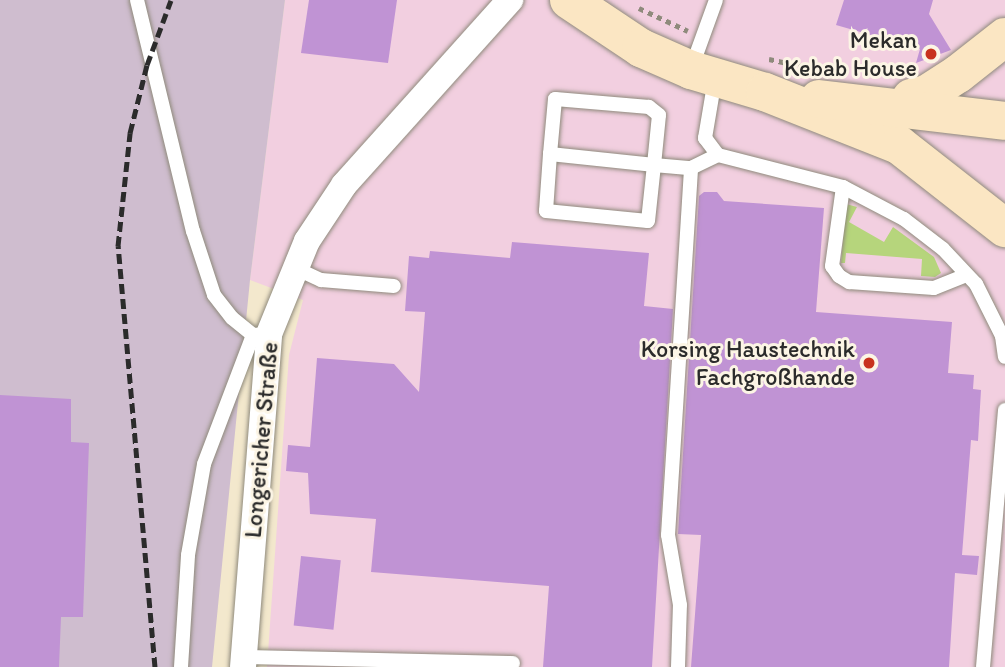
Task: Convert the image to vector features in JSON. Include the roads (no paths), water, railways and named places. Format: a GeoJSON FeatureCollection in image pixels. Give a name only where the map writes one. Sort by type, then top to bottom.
{"type":"FeatureCollection","features":[{"type":"Feature","properties":{"kind":"street","name":"Longericher Straße"},"geometry":{"type":"LineString","coordinates":[[243,662],[261,334],[307,241],[344,185],[510,0]]}},
{"type":"Feature","properties":{"kind":"street"},"geometry":{"type":"LineString","coordinates":[[569,0],[641,48],[894,101],[1005,103]]}},
{"type":"Feature","properties":{"kind":"street"},"geometry":{"type":"LineString","coordinates":[[894,101],[948,81],[1005,37]]}},
{"type":"Feature","properties":{"kind":"street"},"geometry":{"type":"LineString","coordinates":[[760,74],[899,145],[1005,228]]}},
{"type":"Feature","properties":{"kind":"street"},"geometry":{"type":"LineString","coordinates":[[894,101],[919,114],[1005,121]]}},
{"type":"Feature","properties":{"kind":"lane"},"geometry":{"type":"LineString","coordinates":[[137,0],[193,231],[214,295],[232,318],[261,334],[204,464],[188,555],[181,667]]}},
{"type":"Feature","properties":{"kind":"lane"},"geometry":{"type":"LineString","coordinates":[[716,0],[703,62],[705,138],[718,155],[843,187],[904,219],[943,249],[967,275],[990,309],[1005,357]]}},
{"type":"Feature","properties":{"kind":"lane"},"geometry":{"type":"LineString","coordinates":[[555,99],[649,107],[659,115],[654,165],[648,221],[546,211],[555,99]]}},
{"type":"Feature","properties":{"kind":"lane"},"geometry":{"type":"LineString","coordinates":[[550,154],[691,169],[718,155]]}},
{"type":"Feature","properties":{"kind":"lane"},"geometry":{"type":"LineString","coordinates":[[678,667],[680,605],[668,535],[691,169]]}},
{"type":"Feature","properties":{"kind":"lane"},"geometry":{"type":"LineString","coordinates":[[843,187],[832,266],[839,276],[849,282],[934,288],[967,275]]}},
{"type":"Feature","properties":{"kind":"lane"},"geometry":{"type":"LineString","coordinates":[[295,268],[321,280],[394,286]]}},
{"type":"Feature","properties":{"kind":"lane"},"geometry":{"type":"LineString","coordinates":[[983,667],[1005,410]]}},
{"type":"Feature","properties":{"kind":"lane"},"geometry":{"type":"LineString","coordinates":[[243,662],[513,663]]}},
{"type":"Feature","properties":{"kind":"railway"},"geometry":{"type":"LineString","coordinates":[[155,667],[118,246],[130,133],[147,65],[171,0]]}},
{"type":"Feature","properties":{"kind":"place","name":"Mekan Kebab House"},"geometry":{"type":"Point","coordinates":[931,54]}},
{"type":"Feature","properties":{"kind":"place","name":"Korsing Haustechnik Fachgroßhande"},"geometry":{"type":"Point","coordinates":[869,363]}}]}
